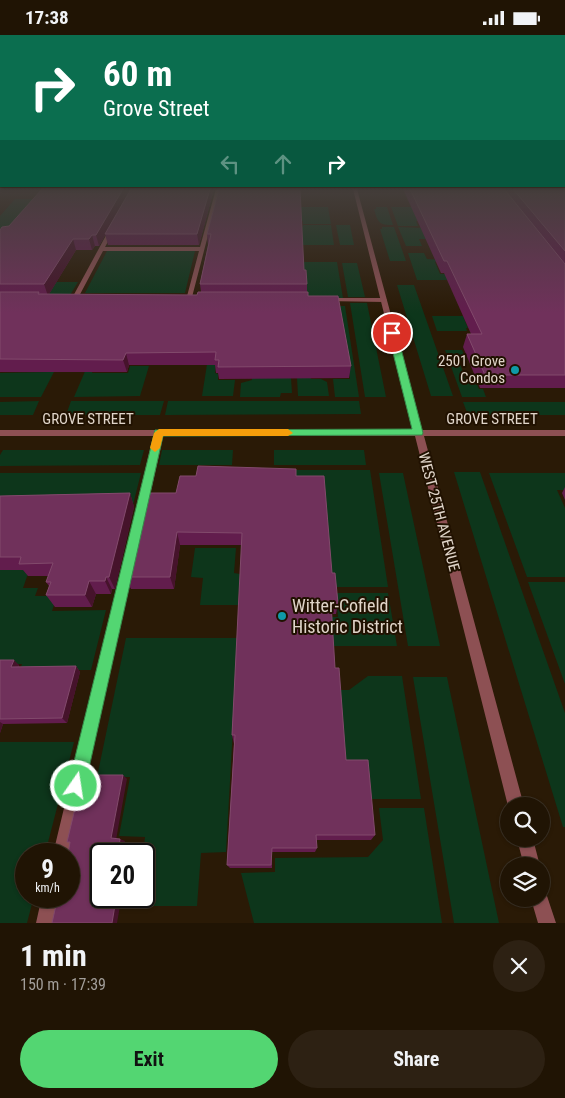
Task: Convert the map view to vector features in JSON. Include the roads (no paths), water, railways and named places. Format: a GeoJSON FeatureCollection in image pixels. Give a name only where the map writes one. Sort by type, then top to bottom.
{"type":"FeatureCollection","features":[{"type":"Feature","properties":{"kind":"street"},"geometry":{"type":"LineString","coordinates":[[74,300],[112,230]]}},
{"type":"Feature","properties":{"kind":"street"},"geometry":{"type":"LineString","coordinates":[[189,300],[207,230]]}},
{"type":"Feature","properties":{"kind":"street","name":"WEST 25TH AVENUE"},"geometry":{"type":"LineString","coordinates":[[366,230],[514,797]]}},
{"type":"Feature","properties":{"kind":"street"},"geometry":{"type":"LineString","coordinates":[[102,249],[202,249]]}},
{"type":"Feature","properties":{"kind":"street"},"geometry":{"type":"LineString","coordinates":[[65,300],[84,300]]}},
{"type":"Feature","properties":{"kind":"street"},"geometry":{"type":"LineString","coordinates":[[180,300],[199,300]]}},
{"type":"Feature","properties":{"kind":"street"},"geometry":{"type":"LineString","coordinates":[[316,300],[384,300]]}},
{"type":"Feature","properties":{"kind":"street"},"geometry":{"type":"LineString","coordinates":[[64,843],[159,433]]}},
{"type":"Feature","properties":{"kind":"street","name":"GROVE STREET"},"geometry":{"type":"LineString","coordinates":[[1,434],[565,433]]}},
{"type":"Feature","properties":{"kind":"street"},"geometry":{"type":"LineString","coordinates":[[542,907],[547,923]]}},
{"type":"Feature","properties":{"kind":"street"},"geometry":{"type":"LineString","coordinates":[[45,923],[48,908]]}},
{"type":"Feature","properties":{"kind":"place","name":"2501 Grove Condos"},"geometry":{"type":"Point","coordinates":[515,370]}},
{"type":"Feature","properties":{"kind":"place","name":"Witter-Cofield Historic District"},"geometry":{"type":"Point","coordinates":[282,616]}}]}
